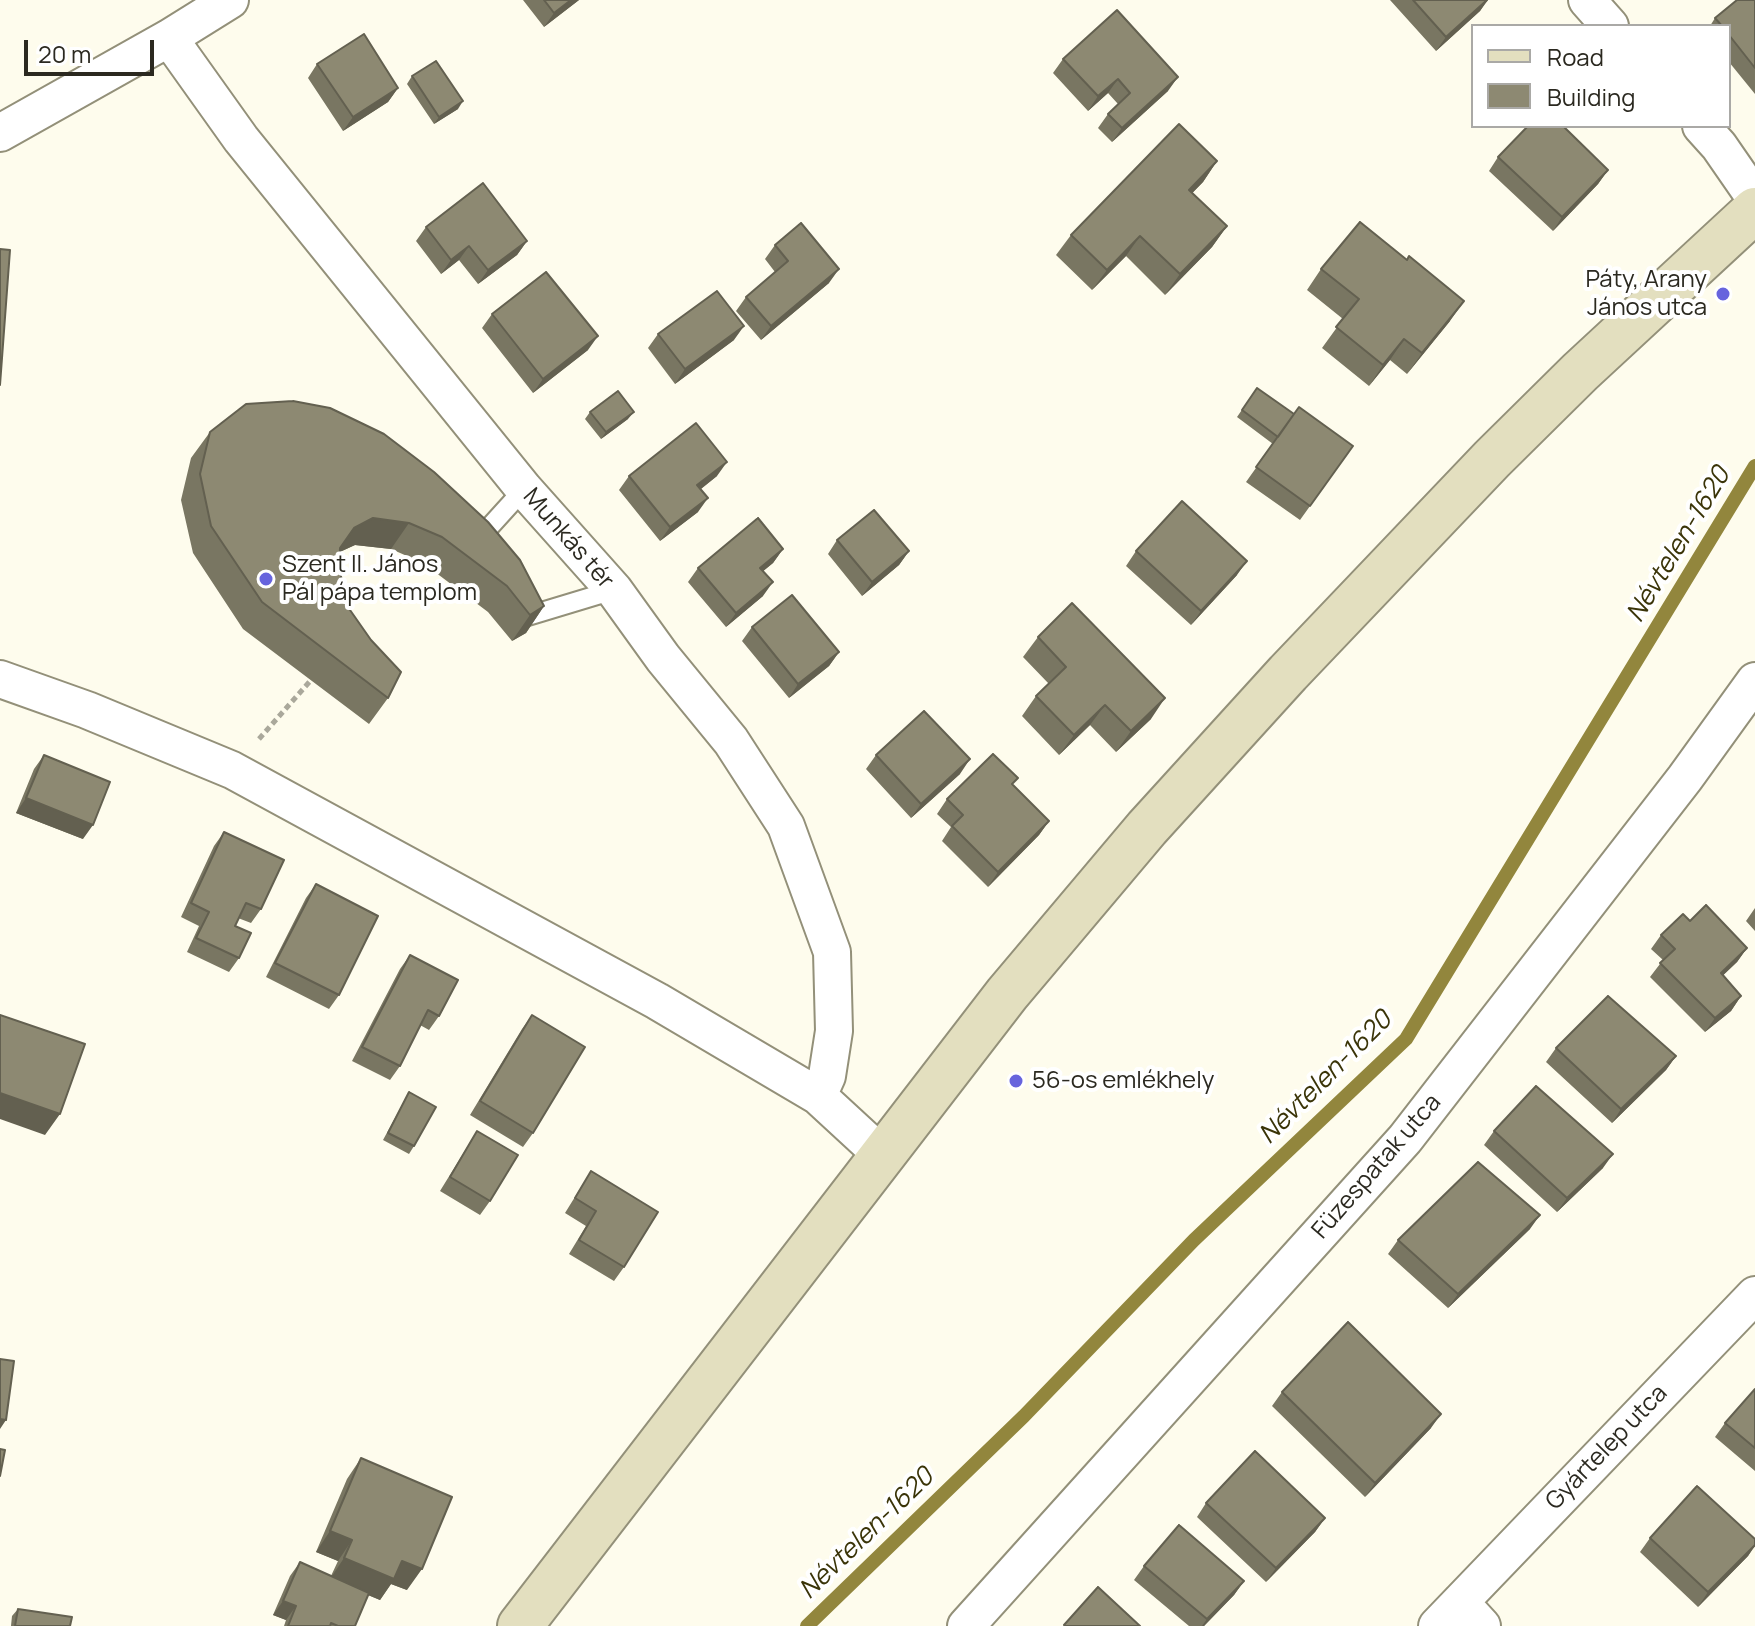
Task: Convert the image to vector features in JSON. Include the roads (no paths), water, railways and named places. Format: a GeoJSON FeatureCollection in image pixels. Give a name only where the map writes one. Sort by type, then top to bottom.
{"type":"FeatureCollection","features":[{"type":"Feature","properties":{"kind":"street"},"geometry":{"type":"LineString","coordinates":[[0,133],[230,0]]}},
{"type":"Feature","properties":{"kind":"street"},"geometry":{"type":"LineString","coordinates":[[1587,0],[1608,24]]}},
{"type":"Feature","properties":{"kind":"street","name":"Munkás tér"},"geometry":{"type":"LineString","coordinates":[[169,38],[241,139],[524,489],[614,590],[663,658],[731,741],[786,826],[832,952],[834,1031],[827,1076],[818,1096]]}},
{"type":"Feature","properties":{"kind":"street"},"geometry":{"type":"LineString","coordinates":[[1703,128],[1755,198]]}},
{"type":"Feature","properties":{"kind":"street"},"geometry":{"type":"LineString","coordinates":[[520,1626],[1007,994],[1147,828],[1278,684],[1492,459],[1580,372],[1755,210]]}},
{"type":"Feature","properties":{"kind":"street"},"geometry":{"type":"LineString","coordinates":[[0,679],[87,710],[232,770],[657,1001],[818,1096],[882,1155]]}},
{"type":"Feature","properties":{"kind":"street","name":"Füzespatak utca"},"geometry":{"type":"LineString","coordinates":[[966,1626],[1405,1139],[1685,778],[1755,681]]}},
{"type":"Feature","properties":{"kind":"street","name":"Gyártelep utca"},"geometry":{"type":"LineString","coordinates":[[1460,1618],[1755,1295]]}},
{"type":"Feature","properties":{"kind":"lane"},"geometry":{"type":"LineString","coordinates":[[469,549],[524,489]]}},
{"type":"Feature","properties":{"kind":"lane"},"geometry":{"type":"LineString","coordinates":[[518,619],[614,590]]}},
{"type":"Feature","properties":{"kind":"waterway","name":"Névtelen-1620"},"geometry":{"type":"LineString","coordinates":[[807,1626],[1024,1416],[1194,1240],[1406,1039],[1755,466]]}},
{"type":"Feature","properties":{"kind":"place","name":"Páty, Arany János utca"},"geometry":{"type":"Point","coordinates":[1723,294]}},
{"type":"Feature","properties":{"kind":"place","name":"Szent II. János Pál pápa templom"},"geometry":{"type":"Point","coordinates":[266,579]}},
{"type":"Feature","properties":{"kind":"place","name":"56-os emlékhely"},"geometry":{"type":"Point","coordinates":[1016,1081]}}]}
